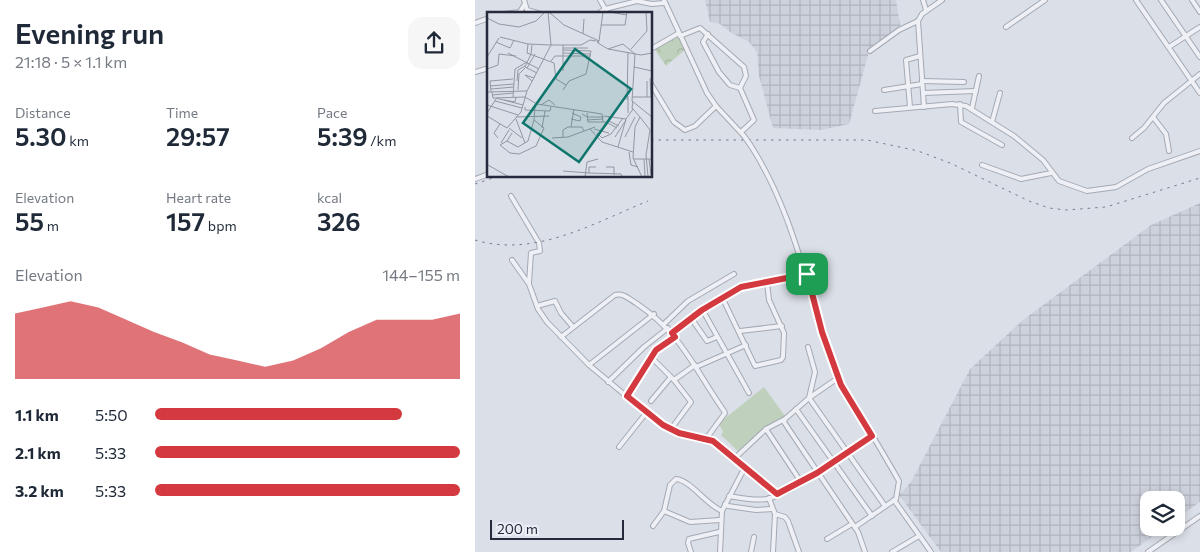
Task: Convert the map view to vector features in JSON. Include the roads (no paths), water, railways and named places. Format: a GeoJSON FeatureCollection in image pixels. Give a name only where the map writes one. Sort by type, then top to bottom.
{"type":"FeatureCollection","features":[{"type":"Feature","properties":{"kind":"street"},"geometry":{"type":"LineString","coordinates":[[600,0],[607,12]]}},
{"type":"Feature","properties":{"kind":"street"},"geometry":{"type":"LineString","coordinates":[[923,0],[926,10]]}},
{"type":"Feature","properties":{"kind":"street"},"geometry":{"type":"LineString","coordinates":[[870,51],[899,30],[918,21],[926,10],[942,0]]}},
{"type":"Feature","properties":{"kind":"street"},"geometry":{"type":"LineString","coordinates":[[1006,27],[1045,0]]}},
{"type":"Feature","properties":{"kind":"street"},"geometry":{"type":"LineString","coordinates":[[1136,0],[1200,93]]}},
{"type":"Feature","properties":{"kind":"street"},"geometry":{"type":"LineString","coordinates":[[1161,0],[1200,57]]}},
{"type":"Feature","properties":{"kind":"street"},"geometry":{"type":"LineString","coordinates":[[1191,0],[1200,12]]}},
{"type":"Feature","properties":{"kind":"street"},"geometry":{"type":"LineString","coordinates":[[601,12],[605,9],[637,1],[664,2],[707,93],[751,146],[768,176],[807,274],[822,332],[839,378],[899,481],[899,490],[894,500],[872,516],[827,540]]}},
{"type":"Feature","properties":{"kind":"street"},"geometry":{"type":"LineString","coordinates":[[524,2],[527,10],[534,12]]}},
{"type":"Feature","properties":{"kind":"street"},"geometry":{"type":"LineString","coordinates":[[475,23],[487,19]]}},
{"type":"Feature","properties":{"kind":"street"},"geometry":{"type":"LineString","coordinates":[[918,21],[924,107]]}},
{"type":"Feature","properties":{"kind":"street"},"geometry":{"type":"LineString","coordinates":[[1169,47],[1200,26]]}},
{"type":"Feature","properties":{"kind":"street"},"geometry":{"type":"LineString","coordinates":[[653,49],[680,34],[696,28],[708,34],[744,67],[746,76],[740,88]]}},
{"type":"Feature","properties":{"kind":"street"},"geometry":{"type":"LineString","coordinates":[[708,34],[703,42],[716,67],[729,85],[740,88]]}},
{"type":"Feature","properties":{"kind":"street"},"geometry":{"type":"LineString","coordinates":[[910,107],[906,60],[920,56]]}},
{"type":"Feature","properties":{"kind":"street"},"geometry":{"type":"LineString","coordinates":[[1132,138],[1164,103],[1200,74]]}},
{"type":"Feature","properties":{"kind":"street"},"geometry":{"type":"LineString","coordinates":[[972,108],[979,76]]}},
{"type":"Feature","properties":{"kind":"street"},"geometry":{"type":"LineString","coordinates":[[884,90],[922,82],[964,82]]}},
{"type":"Feature","properties":{"kind":"street"},"geometry":{"type":"LineString","coordinates":[[740,88],[754,120],[742,134]]}},
{"type":"Feature","properties":{"kind":"street"},"geometry":{"type":"LineString","coordinates":[[653,90],[675,122],[685,130],[695,126],[716,106]]}},
{"type":"Feature","properties":{"kind":"street"},"geometry":{"type":"LineString","coordinates":[[923,93],[976,91]]}},
{"type":"Feature","properties":{"kind":"street"},"geometry":{"type":"LineString","coordinates":[[992,122],[1000,93]]}},
{"type":"Feature","properties":{"kind":"street"},"geometry":{"type":"LineString","coordinates":[[875,110],[960,104],[972,108],[1014,136],[1037,155],[1059,181],[1087,191],[1107,190],[1128,182],[1148,169],[1200,151]]}},
{"type":"Feature","properties":{"kind":"street"},"geometry":{"type":"LineString","coordinates":[[960,104],[961,122],[1002,145]]}},
{"type":"Feature","properties":{"kind":"street"},"geometry":{"type":"LineString","coordinates":[[1153,117],[1166,134],[1169,150]]}},
{"type":"Feature","properties":{"kind":"street"},"geometry":{"type":"LineString","coordinates":[[982,165],[1021,179],[1051,173]]}},
{"type":"Feature","properties":{"kind":"street"},"geometry":{"type":"LineString","coordinates":[[475,179],[487,175]]}},
{"type":"Feature","properties":{"kind":"street"},"geometry":{"type":"LineString","coordinates":[[511,196],[537,236],[541,251],[531,253],[529,284]]}},
{"type":"Feature","properties":{"kind":"street"},"geometry":{"type":"LineString","coordinates":[[512,260],[529,284],[537,306],[561,336],[589,365],[647,413],[671,429],[706,439],[735,458],[777,494]]}},
{"type":"Feature","properties":{"kind":"street"},"geometry":{"type":"LineString","coordinates":[[664,324],[688,301],[734,274]]}},
{"type":"Feature","properties":{"kind":"street"},"geometry":{"type":"LineString","coordinates":[[627,396],[651,357],[661,345],[702,310],[741,287],[807,274]]}},
{"type":"Feature","properties":{"kind":"street"},"geometry":{"type":"LineString","coordinates":[[722,297],[740,331],[755,366],[781,360],[783,357],[784,339],[782,326],[769,300],[767,282]]}},
{"type":"Feature","properties":{"kind":"street"},"geometry":{"type":"LineString","coordinates":[[561,336],[607,299],[619,294],[653,314],[674,335],[725,414],[706,439]]}},
{"type":"Feature","properties":{"kind":"street"},"geometry":{"type":"LineString","coordinates":[[537,306],[555,300],[561,312],[573,327]]}},
{"type":"Feature","properties":{"kind":"street"},"geometry":{"type":"LineString","coordinates":[[702,310],[749,393]]}},
{"type":"Feature","properties":{"kind":"street"},"geometry":{"type":"LineString","coordinates":[[589,365],[653,314]]}},
{"type":"Feature","properties":{"kind":"street"},"geometry":{"type":"LineString","coordinates":[[691,318],[707,341],[717,337]]}},
{"type":"Feature","properties":{"kind":"street"},"geometry":{"type":"LineString","coordinates":[[740,331],[782,326]]}},
{"type":"Feature","properties":{"kind":"street"},"geometry":{"type":"LineString","coordinates":[[609,382],[644,347],[668,328]]}},
{"type":"Feature","properties":{"kind":"street"},"geometry":{"type":"LineString","coordinates":[[651,401],[672,378],[695,366],[746,345]]}},
{"type":"Feature","properties":{"kind":"street"},"geometry":{"type":"LineString","coordinates":[[808,347],[815,372],[809,398],[885,506]]}},
{"type":"Feature","properties":{"kind":"street"},"geometry":{"type":"LineString","coordinates":[[651,357],[672,378],[691,402],[671,429]]}},
{"type":"Feature","properties":{"kind":"street"},"geometry":{"type":"LineString","coordinates":[[735,458],[766,429],[785,419],[809,398],[839,378]]}},
{"type":"Feature","properties":{"kind":"street"},"geometry":{"type":"LineString","coordinates":[[795,409],[872,516]]}},
{"type":"Feature","properties":{"kind":"street"},"geometry":{"type":"LineString","coordinates":[[619,447],[647,413]]}},
{"type":"Feature","properties":{"kind":"street"},"geometry":{"type":"LineString","coordinates":[[785,419],[785,425],[853,526],[865,552]]}},
{"type":"Feature","properties":{"kind":"street"},"geometry":{"type":"LineString","coordinates":[[766,429],[801,482]]}},
{"type":"Feature","properties":{"kind":"street"},"geometry":{"type":"LineString","coordinates":[[729,496],[751,500],[769,498],[817,473],[872,436]]}},
{"type":"Feature","properties":{"kind":"street"},"geometry":{"type":"LineString","coordinates":[[720,552],[719,532],[722,511],[745,466]]}},
{"type":"Feature","properties":{"kind":"street"},"geometry":{"type":"LineString","coordinates":[[653,526],[665,511],[670,485],[676,479],[684,482],[710,505],[722,511]]}},
{"type":"Feature","properties":{"kind":"street"},"geometry":{"type":"LineString","coordinates":[[769,498],[775,514],[773,552]]}},
{"type":"Feature","properties":{"kind":"street"},"geometry":{"type":"LineString","coordinates":[[894,500],[931,552]]}},
{"type":"Feature","properties":{"kind":"street"},"geometry":{"type":"LineString","coordinates":[[725,504],[756,510],[773,509]]}},
{"type":"Feature","properties":{"kind":"street"},"geometry":{"type":"LineString","coordinates":[[665,511],[690,522],[720,520]]}},
{"type":"Feature","properties":{"kind":"street"},"geometry":{"type":"LineString","coordinates":[[775,514],[785,517],[788,521],[799,552]]}},
{"type":"Feature","properties":{"kind":"street"},"geometry":{"type":"LineString","coordinates":[[1150,552],[1200,516]]}},
{"type":"Feature","properties":{"kind":"street"},"geometry":{"type":"LineString","coordinates":[[691,552],[688,543],[689,539],[719,532]]}},
{"type":"Feature","properties":{"kind":"street"},"geometry":{"type":"LineString","coordinates":[[893,552],[919,536]]}},
{"type":"Feature","properties":{"kind":"street"},"geometry":{"type":"LineString","coordinates":[[751,552],[754,537]]}},
{"type":"Feature","properties":{"kind":"railway"},"geometry":{"type":"LineString","coordinates":[[653,140],[867,140],[918,151],[950,163],[1029,201],[1049,208],[1066,210],[1106,207],[1200,178]]}},
{"type":"Feature","properties":{"kind":"railway"},"geometry":{"type":"LineString","coordinates":[[475,184],[493,178]]}},
{"type":"Feature","properties":{"kind":"railway"},"geometry":{"type":"LineString","coordinates":[[475,240],[497,244],[520,245],[542,241],[564,236],[648,201]]}}]}
